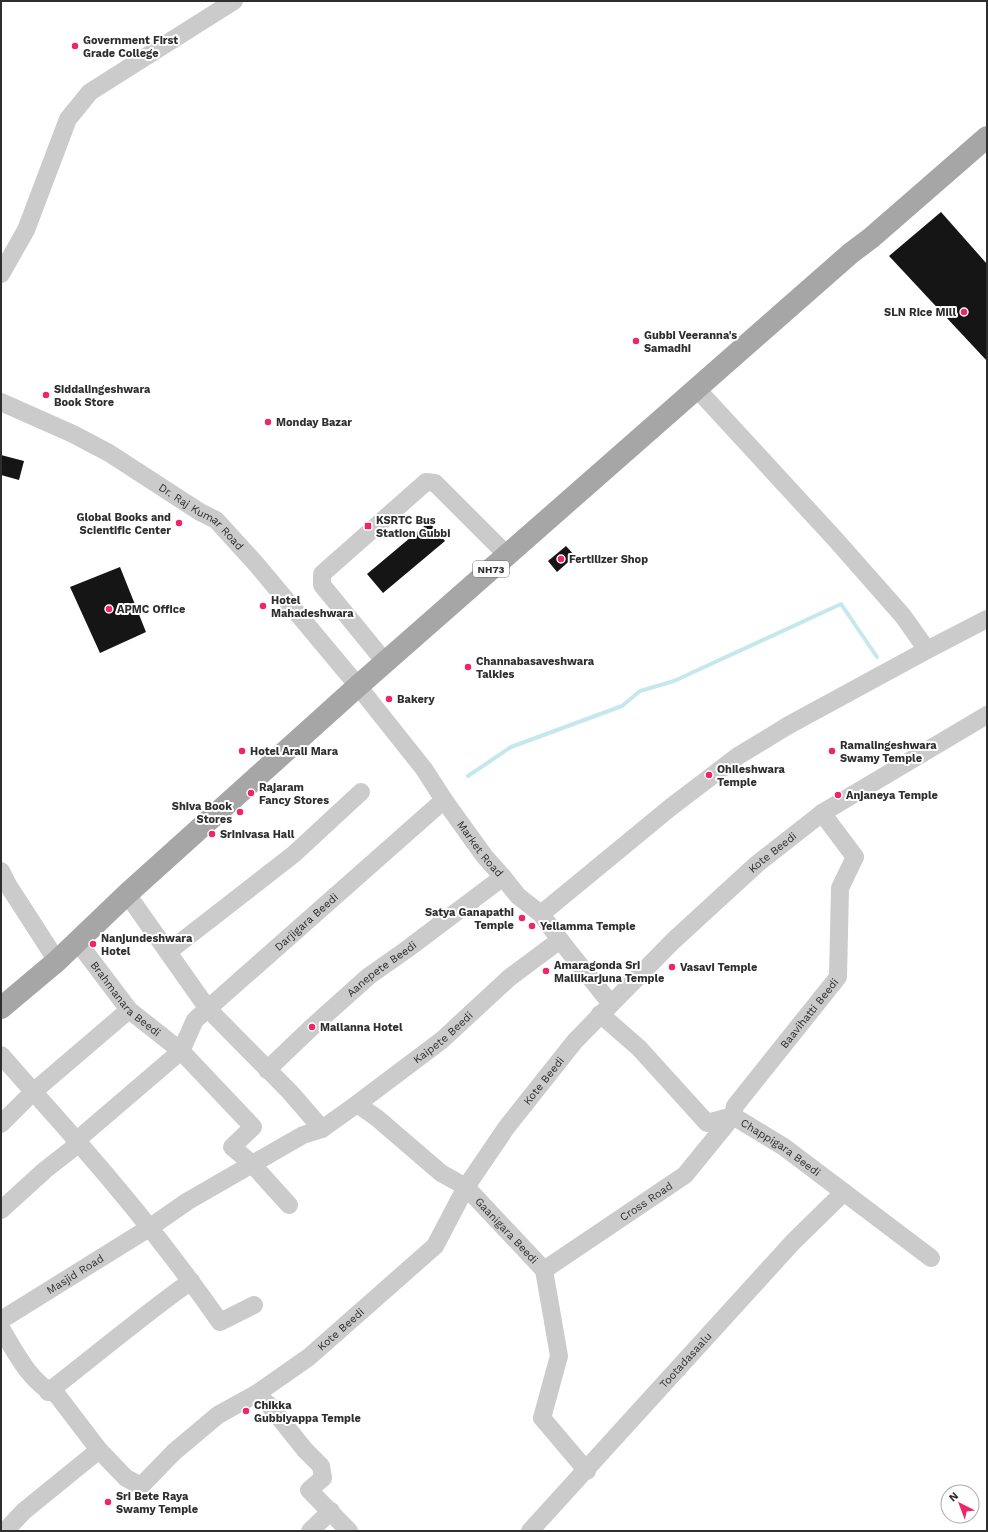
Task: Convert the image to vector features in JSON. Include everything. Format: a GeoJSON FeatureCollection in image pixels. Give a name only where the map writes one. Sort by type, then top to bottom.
{"type":"FeatureCollection","features":[{"type":"Feature","properties":{"kind":"main road","name":"NH73"},"geometry":{"type":"LineString","coordinates":[[1,1008],[57,961],[127,894],[385,662],[851,253],[900,213],[987,137]]}},
{"type":"Feature","properties":{"kind":"street"},"geometry":{"type":"LineString","coordinates":[[1,274],[26,230],[68,119],[90,92],[234,1]]}},
{"type":"Feature","properties":{"kind":"street"},"geometry":{"type":"LineString","coordinates":[[696,389],[836,540],[898,610],[927,650]]}},
{"type":"Feature","properties":{"kind":"street","name":"Dr. Raj Kumar Road"},"geometry":{"type":"LineString","coordinates":[[1,402],[73,434],[109,453],[200,512],[216,520],[257,565],[358,686]]}},
{"type":"Feature","properties":{"kind":"street"},"geometry":{"type":"LineString","coordinates":[[385,662],[322,585],[322,574],[426,482],[435,483],[507,555]]}},
{"type":"Feature","properties":{"kind":"street"},"geometry":{"type":"LineString","coordinates":[[541,914],[671,806],[738,756],[789,724],[987,619]]}},
{"type":"Feature","properties":{"kind":"street","name":"Market Road"},"geometry":{"type":"LineString","coordinates":[[358,686],[424,769],[444,800],[485,857],[518,896],[541,914],[560,940],[605,1009]]}},
{"type":"Feature","properties":{"kind":"street","name":"Kote Beedi"},"geometry":{"type":"LineString","coordinates":[[99,1450],[126,1478],[141,1486],[174,1452],[218,1415],[256,1394],[308,1358],[435,1246],[466,1187],[506,1128],[574,1041],[673,941],[757,864],[822,813],[987,715]]}},
{"type":"Feature","properties":{"kind":"street"},"geometry":{"type":"LineString","coordinates":[[168,952],[294,854],[361,792]]}},
{"type":"Feature","properties":{"kind":"street","name":"Darjigara Beedi"},"geometry":{"type":"LineString","coordinates":[[181,1051],[195,1020],[271,949],[444,800]]}},
{"type":"Feature","properties":{"kind":"street","name":"Baavihatti Beedi"},"geometry":{"type":"LineString","coordinates":[[733,1116],[735,1106],[838,977],[840,888],[855,857],[822,813]]}},
{"type":"Feature","properties":{"kind":"street"},"geometry":{"type":"LineString","coordinates":[[1,871],[8,885],[57,961]]}},
{"type":"Feature","properties":{"kind":"street","name":"Aanepete Beedi"},"geometry":{"type":"LineString","coordinates":[[267,1070],[369,976],[503,877]]}},
{"type":"Feature","properties":{"kind":"street"},"geometry":{"type":"LineString","coordinates":[[127,894],[208,1009],[290,1092],[322,1129]]}},
{"type":"Feature","properties":{"kind":"street","name":"Kaipete Beedi"},"geometry":{"type":"LineString","coordinates":[[252,1164],[303,1135],[322,1129],[357,1104],[442,1040],[509,978],[560,940]]}},
{"type":"Feature","properties":{"kind":"street","name":"Brahmanara Beedi"},"geometry":{"type":"LineString","coordinates":[[77,941],[129,1010],[181,1051],[253,1126],[232,1147],[252,1164]]}},
{"type":"Feature","properties":{"kind":"street","name":"Chappigara Beedi"},"geometry":{"type":"LineString","coordinates":[[605,1009],[707,1122],[733,1116],[784,1147],[931,1258]]}},
{"type":"Feature","properties":{"kind":"street"},"geometry":{"type":"LineString","coordinates":[[1,1124],[33,1092],[129,1010]]}},
{"type":"Feature","properties":{"kind":"street"},"geometry":{"type":"LineString","coordinates":[[1,1210],[72,1148],[77,1140],[181,1051]]}},
{"type":"Feature","properties":{"kind":"street"},"geometry":{"type":"LineString","coordinates":[[1,1055],[77,1140],[191,1281],[220,1322],[254,1305]]}},
{"type":"Feature","properties":{"kind":"street","name":"Gaanigara Beedi"},"geometry":{"type":"LineString","coordinates":[[357,1104],[377,1118],[441,1173],[466,1187],[544,1270],[559,1356],[542,1418],[587,1471]]}},
{"type":"Feature","properties":{"kind":"street","name":"Cross Road"},"geometry":{"type":"LineString","coordinates":[[544,1270],[685,1175],[733,1116]]}},
{"type":"Feature","properties":{"kind":"street"},"geometry":{"type":"LineString","coordinates":[[252,1164],[289,1204]]}},
{"type":"Feature","properties":{"kind":"street","name":"Masjid Road"},"geometry":{"type":"LineString","coordinates":[[1,1320],[149,1228],[188,1201],[252,1164]]}},
{"type":"Feature","properties":{"kind":"street","name":"Tootadasaalu"},"geometry":{"type":"LineString","coordinates":[[530,1531],[587,1471],[793,1242],[844,1192]]}},
{"type":"Feature","properties":{"kind":"street"},"geometry":{"type":"LineString","coordinates":[[48,1392],[161,1302],[191,1281]]}},
{"type":"Feature","properties":{"kind":"street"},"geometry":{"type":"LineString","coordinates":[[1,1328],[24,1366],[48,1392],[57,1396],[99,1450],[24,1511],[5,1531]]}},
{"type":"Feature","properties":{"kind":"street"},"geometry":{"type":"LineString","coordinates":[[256,1394],[269,1405],[305,1450],[321,1466],[323,1478],[309,1490],[349,1531]]}},
{"type":"Feature","properties":{"kind":"street"},"geometry":{"type":"LineString","coordinates":[[310,1531],[331,1511]]}},
{"type":"Feature","properties":{"kind":"building","name":"SLN Rice Mill"},"geometry":{"type":"Polygon","coordinates":[[[941,212],[987,264],[987,361],[889,256],[941,212]]]}},
{"type":"Feature","properties":{"kind":"building"},"geometry":{"type":"Polygon","coordinates":[[[1,455],[24,461],[19,480],[1,475],[1,455]]]}},
{"type":"Feature","properties":{"kind":"building"},"geometry":{"type":"Polygon","coordinates":[[[429,522],[445,541],[383,593],[367,574],[429,522]]]}},
{"type":"Feature","properties":{"kind":"building","name":"Fertilizer Shop"},"geometry":{"type":"Polygon","coordinates":[[[566,546],[575,556],[557,572],[548,561],[566,546]]]}},
{"type":"Feature","properties":{"kind":"building","name":"APMC Office"},"geometry":{"type":"Polygon","coordinates":[[[120,567],[146,632],[100,653],[70,587],[120,567]]]}},
{"type":"Feature","properties":{"kind":"waterway"},"geometry":{"type":"LineString","coordinates":[[468,776],[511,747],[622,706],[640,691],[674,681],[841,604],[877,657]]}},
{"type":"Feature","properties":{"kind":"place","name":"Government First Grade College"},"geometry":{"type":"Point","coordinates":[75,46]}},
{"type":"Feature","properties":{"kind":"place","name":"SLN Rice Mill"},"geometry":{"type":"Point","coordinates":[964,312]}},
{"type":"Feature","properties":{"kind":"place","name":"Gubbi Veeranna's Samadhi"},"geometry":{"type":"Point","coordinates":[636,341]}},
{"type":"Feature","properties":{"kind":"place","name":"Siddalingeshwara Book Store"},"geometry":{"type":"Point","coordinates":[46,395]}},
{"type":"Feature","properties":{"kind":"place","name":"Monday Bazar"},"geometry":{"type":"Point","coordinates":[268,422]}},
{"type":"Feature","properties":{"kind":"place","name":"Global Books and Scientific Center"},"geometry":{"type":"Point","coordinates":[179,523]}},
{"type":"Feature","properties":{"kind":"place","name":"KSRTC Bus Station Gubbi"},"geometry":{"type":"Point","coordinates":[368,526]}},
{"type":"Feature","properties":{"kind":"place","name":"Fertilizer Shop"},"geometry":{"type":"Point","coordinates":[561,559]}},
{"type":"Feature","properties":{"kind":"place","name":"Hotel Mahadeshwara"},"geometry":{"type":"Point","coordinates":[263,606]}},
{"type":"Feature","properties":{"kind":"place","name":"APMC Office"},"geometry":{"type":"Point","coordinates":[109,609]}},
{"type":"Feature","properties":{"kind":"place","name":"Channabasaveshwara Talkies"},"geometry":{"type":"Point","coordinates":[468,667]}},
{"type":"Feature","properties":{"kind":"place","name":"Bakery"},"geometry":{"type":"Point","coordinates":[389,699]}},
{"type":"Feature","properties":{"kind":"place","name":"Hotel Arali Mara"},"geometry":{"type":"Point","coordinates":[242,751]}},
{"type":"Feature","properties":{"kind":"place","name":"Ramalingeshwara Swamy Temple"},"geometry":{"type":"Point","coordinates":[832,751]}},
{"type":"Feature","properties":{"kind":"place","name":"Ohileshwara Temple"},"geometry":{"type":"Point","coordinates":[709,775]}},
{"type":"Feature","properties":{"kind":"place","name":"Rajaram Fancy Stores"},"geometry":{"type":"Point","coordinates":[251,793]}},
{"type":"Feature","properties":{"kind":"place","name":"Anjaneya Temple"},"geometry":{"type":"Point","coordinates":[838,795]}},
{"type":"Feature","properties":{"kind":"place","name":"Shiva Book Stores"},"geometry":{"type":"Point","coordinates":[240,812]}},
{"type":"Feature","properties":{"kind":"place","name":"Srinivasa Hall"},"geometry":{"type":"Point","coordinates":[212,834]}},
{"type":"Feature","properties":{"kind":"place","name":"Satya Ganapathi Temple"},"geometry":{"type":"Point","coordinates":[522,918]}},
{"type":"Feature","properties":{"kind":"place","name":"Yellamma Temple"},"geometry":{"type":"Point","coordinates":[532,926]}},
{"type":"Feature","properties":{"kind":"place","name":"Nanjundeshwara Hotel"},"geometry":{"type":"Point","coordinates":[93,944]}},
{"type":"Feature","properties":{"kind":"place","name":"Vasavi Temple"},"geometry":{"type":"Point","coordinates":[672,967]}},
{"type":"Feature","properties":{"kind":"place","name":"Amaragonda Sri Mallikarjuna Temple"},"geometry":{"type":"Point","coordinates":[546,971]}},
{"type":"Feature","properties":{"kind":"place","name":"Mallanna Hotel"},"geometry":{"type":"Point","coordinates":[312,1027]}},
{"type":"Feature","properties":{"kind":"place","name":"Chikka Gubbiyappa Temple"},"geometry":{"type":"Point","coordinates":[246,1411]}},
{"type":"Feature","properties":{"kind":"place","name":"Sri Bete Raya Swamy Temple"},"geometry":{"type":"Point","coordinates":[108,1502]}}]}
